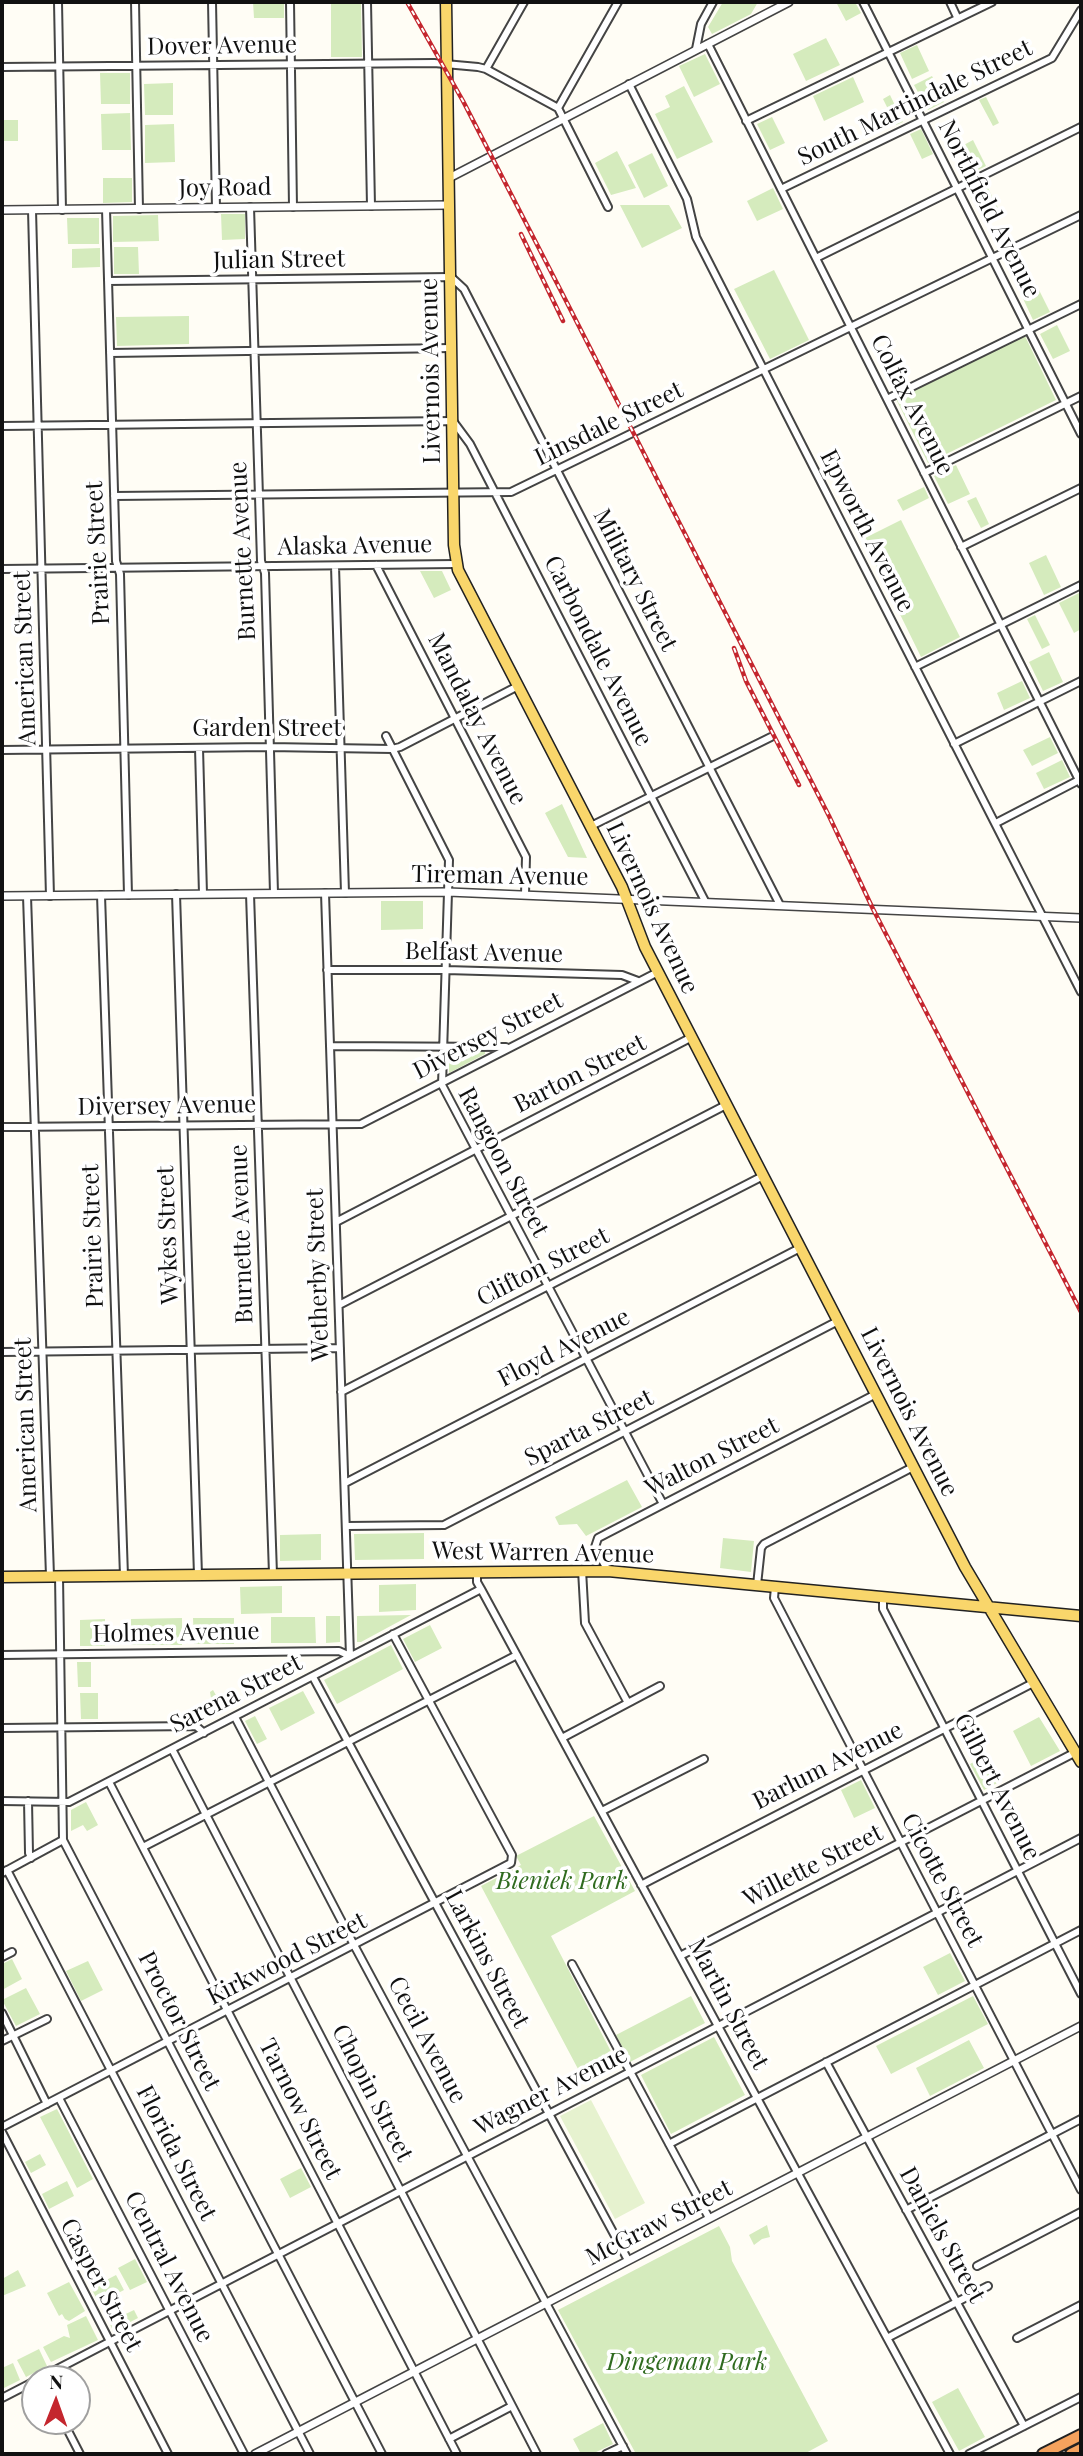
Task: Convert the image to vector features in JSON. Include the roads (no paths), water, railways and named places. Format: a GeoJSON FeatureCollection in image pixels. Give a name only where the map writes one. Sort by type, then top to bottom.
{"type":"FeatureCollection","features":[{"type":"Feature","properties":{"kind":"highway"},"geometry":{"type":"LineString","coordinates":[[1043,2454],[1081,2435]]}},
{"type":"Feature","properties":{"kind":"highway"},"geometry":{"type":"LineString","coordinates":[[1071,2454],[1081,2449]]}},
{"type":"Feature","properties":{"kind":"main road","name":"Livernois Avenue"},"geometry":{"type":"LineString","coordinates":[[446,2],[444,65],[449,178],[456,564],[591,826],[658,972],[913,1466],[988,1607],[1079,1757]]}},
{"type":"Feature","properties":{"kind":"main road","name":"West Warren Avenue"},"geometry":{"type":"LineString","coordinates":[[2,1577],[582,1570],[1081,1616]]}},
{"type":"Feature","properties":{"kind":"street"},"geometry":{"type":"LineString","coordinates":[[58,2],[61,210]]}},
{"type":"Feature","properties":{"kind":"street"},"geometry":{"type":"LineString","coordinates":[[135,2],[139,209]]}},
{"type":"Feature","properties":{"kind":"street"},"geometry":{"type":"LineString","coordinates":[[212,2],[215,208]]}},
{"type":"Feature","properties":{"kind":"street"},"geometry":{"type":"LineString","coordinates":[[290,2],[293,207]]}},
{"type":"Feature","properties":{"kind":"street"},"geometry":{"type":"LineString","coordinates":[[367,2],[371,206]]}},
{"type":"Feature","properties":{"kind":"street"},"geometry":{"type":"LineString","coordinates":[[524,2],[486,69],[558,108],[607,207]]}},
{"type":"Feature","properties":{"kind":"street"},"geometry":{"type":"LineString","coordinates":[[558,108],[618,2]]}},
{"type":"Feature","properties":{"kind":"street"},"geometry":{"type":"LineString","coordinates":[[696,49],[701,24],[713,2]]}},
{"type":"Feature","properties":{"kind":"street"},"geometry":{"type":"LineString","coordinates":[[449,178],[789,2]]}},
{"type":"Feature","properties":{"kind":"street","name":"Northfield Avenue"},"geometry":{"type":"LineString","coordinates":[[863,2],[1081,434]]}},
{"type":"Feature","properties":{"kind":"street"},"geometry":{"type":"LineString","coordinates":[[950,2],[957,17]]}},
{"type":"Feature","properties":{"kind":"street"},"geometry":{"type":"LineString","coordinates":[[746,121],[992,2]]}},
{"type":"Feature","properties":{"kind":"street","name":"South Martindale Street"},"geometry":{"type":"LineString","coordinates":[[781,189],[1052,58],[1081,10]]}},
{"type":"Feature","properties":{"kind":"street","name":"Colfax Avenue"},"geometry":{"type":"LineString","coordinates":[[708,44],[1081,781]]}},
{"type":"Feature","properties":{"kind":"street","name":"Dover Avenue"},"geometry":{"type":"LineString","coordinates":[[2,67],[368,64],[444,65],[486,69]]}},
{"type":"Feature","properties":{"kind":"street","name":"Epworth Avenue"},"geometry":{"type":"LineString","coordinates":[[629,84],[687,199],[696,237],[1081,992]]}},
{"type":"Feature","properties":{"kind":"street"},"geometry":{"type":"LineString","coordinates":[[816,258],[1081,127]]}},
{"type":"Feature","properties":{"kind":"street","name":"Joy Road"},"geometry":{"type":"LineString","coordinates":[[2,211],[449,205]]}},
{"type":"Feature","properties":{"kind":"street","name":"Burnette Avenue"},"geometry":{"type":"LineString","coordinates":[[250,207],[259,495],[262,566],[265,573],[274,894]]}},
{"type":"Feature","properties":{"kind":"street","name":"Prairie Street"},"geometry":{"type":"LineString","coordinates":[[106,209],[114,496],[117,568],[120,574],[128,895]]}},
{"type":"Feature","properties":{"kind":"street","name":"American Street"},"geometry":{"type":"LineString","coordinates":[[32,210],[50,896]]}},
{"type":"Feature","properties":{"kind":"street","name":"Linsdale Street"},"geometry":{"type":"LineString","coordinates":[[114,496],[511,492],[1081,215]]}},
{"type":"Feature","properties":{"kind":"street","name":"Julian Street"},"geometry":{"type":"LineString","coordinates":[[108,281],[451,277]]}},
{"type":"Feature","properties":{"kind":"street","name":"Military Street"},"geometry":{"type":"LineString","coordinates":[[451,277],[464,289],[780,905]]}},
{"type":"Feature","properties":{"kind":"street"},"geometry":{"type":"LineString","coordinates":[[887,399],[1081,304]]}},
{"type":"Feature","properties":{"kind":"street"},"geometry":{"type":"LineString","coordinates":[[110,353],[452,348]]}},
{"type":"Feature","properties":{"kind":"street"},"geometry":{"type":"LineString","coordinates":[[924,473],[1081,396]]}},
{"type":"Feature","properties":{"kind":"street"},"geometry":{"type":"LineString","coordinates":[[2,426],[453,421]]}},
{"type":"Feature","properties":{"kind":"street","name":"Carbondale Avenue"},"geometry":{"type":"LineString","coordinates":[[453,421],[470,444],[705,901]]}},
{"type":"Feature","properties":{"kind":"street"},"geometry":{"type":"LineString","coordinates":[[961,547],[1081,488]]}},
{"type":"Feature","properties":{"kind":"street","name":"Alaska Avenue"},"geometry":{"type":"LineString","coordinates":[[2,569],[456,564]]}},
{"type":"Feature","properties":{"kind":"street"},"geometry":{"type":"LineString","coordinates":[[335,565],[345,893]]}},
{"type":"Feature","properties":{"kind":"street","name":"Mandalay Avenue"},"geometry":{"type":"LineString","coordinates":[[376,565],[526,857],[525,894]]}},
{"type":"Feature","properties":{"kind":"street"},"geometry":{"type":"LineString","coordinates":[[915,667],[1081,585]]}},
{"type":"Feature","properties":{"kind":"street"},"geometry":{"type":"LineString","coordinates":[[954,744],[1081,681]]}},
{"type":"Feature","properties":{"kind":"street","name":"Garden Street"},"geometry":{"type":"LineString","coordinates":[[2,750],[270,747],[392,749],[518,686]]}},
{"type":"Feature","properties":{"kind":"street","name":"Rangoon Street"},"geometry":{"type":"LineString","coordinates":[[386,736],[448,855],[441,1082],[663,1504]]}},
{"type":"Feature","properties":{"kind":"street"},"geometry":{"type":"LineString","coordinates":[[591,826],[771,737]]}},
{"type":"Feature","properties":{"kind":"street"},"geometry":{"type":"LineString","coordinates":[[198,748],[203,894]]}},
{"type":"Feature","properties":{"kind":"street"},"geometry":{"type":"LineString","coordinates":[[996,822],[1081,781]]}},
{"type":"Feature","properties":{"kind":"street","name":"Tireman Avenue"},"geometry":{"type":"LineString","coordinates":[[2,896],[448,892],[1081,918]]}},
{"type":"Feature","properties":{"kind":"street","name":"Wetherby Street"},"geometry":{"type":"LineString","coordinates":[[325,893],[350,1656]]}},
{"type":"Feature","properties":{"kind":"street","name":"Wykes Street"},"geometry":{"type":"LineString","coordinates":[[176,894],[198,1575]]}},
{"type":"Feature","properties":{"kind":"street","name":"Burnette Avenue"},"geometry":{"type":"LineString","coordinates":[[250,894],[273,1574]]}},
{"type":"Feature","properties":{"kind":"street","name":"American Street"},"geometry":{"type":"LineString","coordinates":[[27,895],[43,1351],[55,1576]]}},
{"type":"Feature","properties":{"kind":"street","name":"Prairie Street"},"geometry":{"type":"LineString","coordinates":[[101,895],[124,1576]]}},
{"type":"Feature","properties":{"kind":"street","name":"Belfast Avenue"},"geometry":{"type":"LineString","coordinates":[[327,970],[622,975],[638,981]]}},
{"type":"Feature","properties":{"kind":"street","name":"Diversey Street"},"geometry":{"type":"LineString","coordinates":[[333,1124],[360,1124],[658,972]]}},
{"type":"Feature","properties":{"kind":"street","name":"Barton Street"},"geometry":{"type":"LineString","coordinates":[[336,1222],[692,1037]]}},
{"type":"Feature","properties":{"kind":"street"},"geometry":{"type":"LineString","coordinates":[[330,1046],[508,1047]]}},
{"type":"Feature","properties":{"kind":"street"},"geometry":{"type":"LineString","coordinates":[[339,1305],[726,1105]]}},
{"type":"Feature","properties":{"kind":"street","name":"Diversey Avenue"},"geometry":{"type":"LineString","coordinates":[[2,1127],[333,1124]]}},
{"type":"Feature","properties":{"kind":"street","name":"Clifton Street"},"geometry":{"type":"LineString","coordinates":[[341,1392],[763,1175]]}},
{"type":"Feature","properties":{"kind":"street","name":"Floyd Avenue"},"geometry":{"type":"LineString","coordinates":[[345,1483],[800,1248]]}},
{"type":"Feature","properties":{"kind":"street","name":"Sparta Street"},"geometry":{"type":"LineString","coordinates":[[347,1526],[444,1525],[838,1321]]}},
{"type":"Feature","properties":{"kind":"street"},"geometry":{"type":"LineString","coordinates":[[2,1352],[340,1348]]}},
{"type":"Feature","properties":{"kind":"street","name":"Walton Street"},"geometry":{"type":"LineString","coordinates":[[608,1571],[596,1547],[598,1538],[876,1394]]}},
{"type":"Feature","properties":{"kind":"street"},"geometry":{"type":"LineString","coordinates":[[757,1585],[761,1548],[764,1544],[913,1466]]}},
{"type":"Feature","properties":{"kind":"street"},"geometry":{"type":"LineString","coordinates":[[582,1570],[585,1623],[628,1703]]}},
{"type":"Feature","properties":{"kind":"street","name":"Martin Street"},"geometry":{"type":"LineString","coordinates":[[477,1571],[477,1582],[950,2454]]}},
{"type":"Feature","properties":{"kind":"street","name":"Proctor Street"},"geometry":{"type":"LineString","coordinates":[[55,1576],[61,1654],[63,1840],[382,2454]]}},
{"type":"Feature","properties":{"kind":"street","name":"Cicotte Street"},"geometry":{"type":"LineString","coordinates":[[775,1587],[774,1598],[1081,2190]]}},
{"type":"Feature","properties":{"kind":"street","name":"Sarena Street"},"geometry":{"type":"LineString","coordinates":[[2,1801],[69,1802],[481,1589]]}},
{"type":"Feature","properties":{"kind":"street","name":"Gilbert Avenue"},"geometry":{"type":"LineString","coordinates":[[883,1597],[883,1609],[1081,1994]]}},
{"type":"Feature","properties":{"kind":"street"},"geometry":{"type":"LineString","coordinates":[[393,1634],[428,1700]]}},
{"type":"Feature","properties":{"kind":"street","name":"Holmes Avenue"},"geometry":{"type":"LineString","coordinates":[[2,1655],[338,1651],[350,1656]]}},
{"type":"Feature","properties":{"kind":"street"},"geometry":{"type":"LineString","coordinates":[[143,1847],[517,1655]]}},
{"type":"Feature","properties":{"kind":"street","name":"Larkins Street"},"geometry":{"type":"LineString","coordinates":[[313,1677],[628,2260]]}},
{"type":"Feature","properties":{"kind":"street","name":"Barlum Avenue"},"geometry":{"type":"LineString","coordinates":[[641,1885],[1033,1683]]}},
{"type":"Feature","properties":{"kind":"street"},"geometry":{"type":"LineString","coordinates":[[562,1738],[660,1686]]}},
{"type":"Feature","properties":{"kind":"street","name":"Kirkwood Street"},"geometry":{"type":"LineString","coordinates":[[2,2130],[47,2104],[510,1864],[512,1855],[428,1700]]}},
{"type":"Feature","properties":{"kind":"street","name":"Cecil Avenue"},"geometry":{"type":"LineString","coordinates":[[235,1717],[627,2454]]}},
{"type":"Feature","properties":{"kind":"street"},"geometry":{"type":"LineString","coordinates":[[2,1728],[196,1726],[204,1733]]}},
{"type":"Feature","properties":{"kind":"street","name":"Chopin Street"},"geometry":{"type":"LineString","coordinates":[[172,1749],[537,2454]]}},
{"type":"Feature","properties":{"kind":"street","name":"Willette Street"},"geometry":{"type":"LineString","coordinates":[[680,1956],[982,1801],[1079,1757]]}},
{"type":"Feature","properties":{"kind":"street"},"geometry":{"type":"LineString","coordinates":[[602,1811],[704,1759]]}},
{"type":"Feature","properties":{"kind":"street","name":"Tarnow Street"},"geometry":{"type":"LineString","coordinates":[[109,1782],[457,2454]]}},
{"type":"Feature","properties":{"kind":"street"},"geometry":{"type":"LineString","coordinates":[[28,1801],[31,1858]]}},
{"type":"Feature","properties":{"kind":"street","name":"Wagner Avenue"},"geometry":{"type":"LineString","coordinates":[[66,2365],[1081,1838]]}},
{"type":"Feature","properties":{"kind":"street"},"geometry":{"type":"LineString","coordinates":[[5,1871],[63,1840]]}},
{"type":"Feature","properties":{"kind":"street","name":"Florida Street"},"geometry":{"type":"LineString","coordinates":[[5,1871],[310,2454]]}},
{"type":"Feature","properties":{"kind":"street"},"geometry":{"type":"LineString","coordinates":[[669,2144],[1081,1930]]}},
{"type":"Feature","properties":{"kind":"street"},"geometry":{"type":"LineString","coordinates":[[2,1957],[12,1952]]}},
{"type":"Feature","properties":{"kind":"street"},"geometry":{"type":"LineString","coordinates":[[572,1964],[709,2218]]}},
{"type":"Feature","properties":{"kind":"street"},"geometry":{"type":"LineString","coordinates":[[2,2013],[47,2104]]}},
{"type":"Feature","properties":{"kind":"street"},"geometry":{"type":"LineString","coordinates":[[2,2041],[47,2019]]}},
{"type":"Feature","properties":{"kind":"street","name":"McGraw Street"},"geometry":{"type":"LineString","coordinates":[[254,2454],[1081,2026]]}},
{"type":"Feature","properties":{"kind":"street","name":"Daniels Street"},"geometry":{"type":"LineString","coordinates":[[826,2062],[1024,2426]]}},
{"type":"Feature","properties":{"kind":"street","name":"Central Avenue"},"geometry":{"type":"LineString","coordinates":[[59,2098],[244,2454]]}},
{"type":"Feature","properties":{"kind":"street"},"geometry":{"type":"LineString","coordinates":[[906,2210],[1081,2119]]}},
{"type":"Feature","properties":{"kind":"street","name":"Casper Street"},"geometry":{"type":"LineString","coordinates":[[2,2130],[168,2454]]}},
{"type":"Feature","properties":{"kind":"street"},"geometry":{"type":"LineString","coordinates":[[977,2266],[1081,2212]]}},
{"type":"Feature","properties":{"kind":"street"},"geometry":{"type":"LineString","coordinates":[[887,2338],[988,2286]]}},
{"type":"Feature","properties":{"kind":"street"},"geometry":{"type":"LineString","coordinates":[[1017,2338],[1081,2305]]}},
{"type":"Feature","properties":{"kind":"street","name":"Wagner Avenue"},"geometry":{"type":"LineString","coordinates":[[2,2398],[21,2388]]}},
{"type":"Feature","properties":{"kind":"street"},"geometry":{"type":"LineString","coordinates":[[969,2454],[1081,2397]]}},
{"type":"Feature","properties":{"kind":"street"},"geometry":{"type":"LineString","coordinates":[[449,2439],[512,2406]]}},
{"type":"Feature","properties":{"kind":"street"},"geometry":{"type":"LineString","coordinates":[[70,2435],[80,2454]]}},
{"type":"Feature","properties":{"kind":"street"},"geometry":{"type":"LineString","coordinates":[[607,2454],[623,2446]]}},
{"type":"Feature","properties":{"kind":"railway"},"geometry":{"type":"LineString","coordinates":[[407,2],[463,101],[562,293],[829,816],[873,909],[1081,1312]]}},
{"type":"Feature","properties":{"kind":"railway"},"geometry":{"type":"LineString","coordinates":[[521,234],[563,321]]}},
{"type":"Feature","properties":{"kind":"railway"},"geometry":{"type":"LineString","coordinates":[[734,648],[746,681],[799,785]]}},
{"type":"Feature","properties":{"kind":"park label","name":"Bieniek Park"},"geometry":{"type":"Point","coordinates":[562,1882]}},
{"type":"Feature","properties":{"kind":"park label","name":"Dingeman Park"},"geometry":{"type":"Point","coordinates":[687,2363]}}]}
